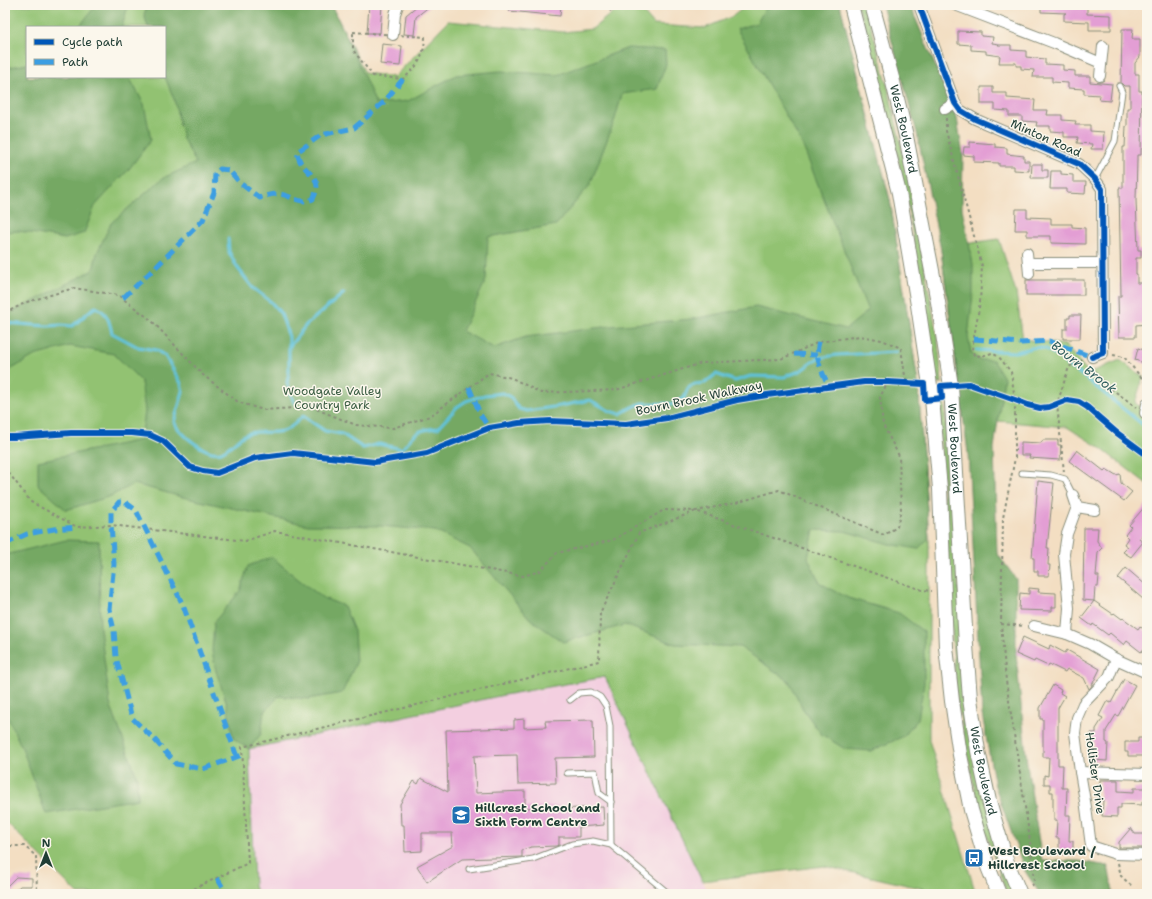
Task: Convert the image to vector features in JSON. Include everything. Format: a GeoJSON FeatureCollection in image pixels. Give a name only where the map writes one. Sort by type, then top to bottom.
{"type":"FeatureCollection","features":[{"type":"Feature","properties":{"kind":"main road","name":"West Boulevard"},"geometry":{"type":"LineString","coordinates":[[851,5],[899,193],[918,305],[932,403],[940,489],[946,647],[952,701],[960,755],[971,810],[988,867],[999,894]]}},
{"type":"Feature","properties":{"kind":"main road","name":"West Boulevard"},"geometry":{"type":"LineString","coordinates":[[872,5],[892,78],[907,143],[938,302],[951,386],[966,645],[970,699],[978,751],[989,801],[1004,853],[1025,893]]}},
{"type":"Feature","properties":{"kind":"street"},"geometry":{"type":"LineString","coordinates":[[393,35],[395,14],[398,5]]}},
{"type":"Feature","properties":{"kind":"street","name":"Minton Road"},"geometry":{"type":"LineString","coordinates":[[919,5],[955,103],[960,110],[975,119],[1079,164],[1095,179],[1102,189],[1102,353]]}},
{"type":"Feature","properties":{"kind":"street"},"geometry":{"type":"LineString","coordinates":[[955,5],[1054,43],[1101,63]]}},
{"type":"Feature","properties":{"kind":"street"},"geometry":{"type":"LineString","coordinates":[[1100,76],[1103,46]]}},
{"type":"Feature","properties":{"kind":"street"},"geometry":{"type":"LineString","coordinates":[[945,109],[955,103]]}},
{"type":"Feature","properties":{"kind":"street"},"geometry":{"type":"LineString","coordinates":[[1029,274],[1028,258],[1102,264]]}},
{"type":"Feature","properties":{"kind":"street"},"geometry":{"type":"LineString","coordinates":[[1092,357],[1102,353]]}},
{"type":"Feature","properties":{"kind":"street"},"geometry":{"type":"LineString","coordinates":[[1068,634],[1069,608],[1064,554],[1067,534],[1077,506],[1073,495]]}},
{"type":"Feature","properties":{"kind":"street"},"geometry":{"type":"LineString","coordinates":[[1077,506],[1095,510]]}},
{"type":"Feature","properties":{"kind":"street"},"geometry":{"type":"LineString","coordinates":[[1034,626],[1068,634],[1147,673]]}},
{"type":"Feature","properties":{"kind":"street","name":"Hollister Drive"},"geometry":{"type":"LineString","coordinates":[[1116,659],[1109,677],[1083,704],[1077,718],[1075,733],[1091,846],[1116,854],[1147,855]]}},
{"type":"Feature","properties":{"kind":"street"},"geometry":{"type":"LineString","coordinates":[[1080,772],[1147,774]]}},
{"type":"Feature","properties":{"kind":"lane"},"geometry":{"type":"LineString","coordinates":[[1095,179],[1115,141],[1122,92],[1119,86]]}},
{"type":"Feature","properties":{"kind":"lane"},"geometry":{"type":"LineString","coordinates":[[1022,474],[1051,475],[1065,479],[1073,495]]}},
{"type":"Feature","properties":{"kind":"lane"},"geometry":{"type":"LineString","coordinates":[[570,700],[579,693],[591,692],[600,697],[606,706],[610,726],[611,845]]}},
{"type":"Feature","properties":{"kind":"lane"},"geometry":{"type":"LineString","coordinates":[[567,773],[595,772],[599,793],[611,802]]}},
{"type":"Feature","properties":{"kind":"lane"},"geometry":{"type":"LineString","coordinates":[[469,868],[533,859],[572,844],[593,841],[611,845],[669,894]]}},
{"type":"Feature","properties":{"kind":"path"},"geometry":{"type":"LineString","coordinates":[[606,5],[611,11]]}},
{"type":"Feature","properties":{"kind":"path"},"geometry":{"type":"LineString","coordinates":[[353,32],[393,35],[425,37],[425,46],[420,61],[415,69],[404,80],[373,76],[353,50],[353,32]]}},
{"type":"Feature","properties":{"kind":"path"},"geometry":{"type":"LineString","coordinates":[[945,109],[946,131],[982,266],[980,302],[972,349],[974,355],[982,356],[992,353],[999,357],[1010,372],[1015,400],[1015,458],[1003,518],[1001,624],[1006,681],[1029,833],[1034,881],[1025,893]]}},
{"type":"Feature","properties":{"kind":"path"},"geometry":{"type":"LineString","coordinates":[[5,313],[27,302],[74,288],[118,295],[151,320],[203,375],[238,402],[263,410],[310,407],[356,425],[393,428],[430,416],[489,373],[512,378],[541,393],[616,390],[702,363],[781,359],[819,342],[860,336],[882,340],[901,348],[897,382],[880,397],[883,425],[899,456],[901,510],[897,527],[884,534],[778,490],[736,503],[696,511],[639,533],[600,613],[599,661],[242,747],[248,863],[183,894]]}},
{"type":"Feature","properties":{"kind":"path"},"geometry":{"type":"LineString","coordinates":[[1102,353],[1124,357],[1147,384]]}},
{"type":"Feature","properties":{"kind":"path"},"geometry":{"type":"LineString","coordinates":[[1092,357],[1092,368],[1105,384],[1146,409]]}},
{"type":"Feature","properties":{"kind":"path"},"geometry":{"type":"LineString","coordinates":[[1065,479],[1057,404],[1068,367],[1076,362]]}},
{"type":"Feature","properties":{"kind":"path"},"geometry":{"type":"LineString","coordinates":[[1008,397],[1022,402]]}},
{"type":"Feature","properties":{"kind":"path"},"geometry":{"type":"LineString","coordinates":[[1049,407],[1067,400]]}},
{"type":"Feature","properties":{"kind":"path"},"geometry":{"type":"LineString","coordinates":[[5,468],[32,502],[76,527],[111,525],[245,541],[275,530],[523,576],[540,571],[557,553],[613,540],[664,510],[696,511],[922,590],[934,591]]}},
{"type":"Feature","properties":{"kind":"path"},"geometry":{"type":"LineString","coordinates":[[1001,624],[1034,626]]}},
{"type":"Feature","properties":{"kind":"path"},"geometry":{"type":"LineString","coordinates":[[5,843],[8,846],[24,846],[36,856],[37,894]]}},
{"type":"Feature","properties":{"kind":"path"},"geometry":{"type":"LineString","coordinates":[[1116,854],[1121,876],[1133,887]]}},
{"type":"Feature","properties":{"kind":"shaded area","name":"Hillcrest School and Sixth Form Centre"},"geometry":{"type":"Polygon","coordinates":[[[605,677],[709,894],[257,894],[254,886],[249,749],[504,695],[605,677]]]}},
{"type":"Feature","properties":{"kind":"green space","name":"Woodgate Valley Country Park"},"geometry":{"type":"Polygon","coordinates":[[[5,5],[331,5],[365,73],[394,77],[448,21],[563,32],[592,29],[622,5],[637,5],[654,25],[705,28],[733,16],[747,5],[840,5],[890,200],[918,383],[929,538],[929,740],[976,894],[946,894],[824,866],[702,881],[605,677],[504,695],[249,749],[254,886],[257,894],[78,894],[5,821],[5,5]]]}},
{"type":"Feature","properties":{"kind":"green space"},"geometry":{"type":"Polygon","coordinates":[[[96,5],[128,5],[122,26],[80,26],[96,5]]]}},
{"type":"Feature","properties":{"kind":"green space"},"geometry":{"type":"Polygon","coordinates":[[[148,5],[331,5],[346,35],[376,104],[408,101],[456,75],[501,71],[557,75],[628,48],[665,50],[666,64],[657,89],[622,94],[615,119],[590,185],[556,225],[488,237],[486,280],[462,331],[494,348],[526,337],[611,326],[692,319],[756,307],[846,329],[868,311],[802,144],[737,29],[757,23],[767,5],[840,5],[890,200],[918,383],[929,538],[918,549],[889,544],[844,531],[814,530],[808,558],[820,583],[848,598],[899,613],[924,632],[924,683],[918,719],[904,736],[871,751],[845,749],[821,734],[803,709],[789,681],[740,647],[675,644],[625,625],[563,642],[530,619],[470,548],[435,531],[380,526],[308,525],[182,497],[134,484],[111,496],[66,510],[38,485],[38,461],[141,440],[145,411],[141,381],[114,354],[70,346],[34,356],[5,373],[5,316],[93,270],[97,253],[111,223],[163,178],[196,163],[183,139],[174,99],[165,78],[166,26],[148,26],[144,14],[148,5]]]}},
{"type":"Feature","properties":{"kind":"green space"},"geometry":{"type":"Polygon","coordinates":[[[858,5],[865,5],[888,87],[907,172],[938,341],[942,383],[937,384],[908,206],[893,134],[858,5]]]}},
{"type":"Feature","properties":{"kind":"green space"},"geometry":{"type":"Polygon","coordinates":[[[882,5],[910,5],[957,118],[963,155],[962,208],[973,264],[973,295],[968,336],[971,353],[979,360],[993,360],[1004,378],[994,448],[997,553],[1016,579],[1016,654],[1027,764],[1042,861],[1079,861],[1108,866],[1113,891],[1110,894],[1040,894],[1025,871],[995,786],[982,714],[968,453],[941,250],[917,133],[882,5]]]}},
{"type":"Feature","properties":{"kind":"green space"},"geometry":{"type":"Polygon","coordinates":[[[26,64],[26,78],[130,78],[144,104],[151,140],[129,169],[95,206],[84,233],[65,239],[19,231],[5,232],[5,68],[26,64]]]}},
{"type":"Feature","properties":{"kind":"green space"},"geometry":{"type":"Polygon","coordinates":[[[999,239],[1016,293],[1023,339],[1065,345],[1089,373],[1120,360],[1143,377],[1135,403],[1147,412],[1147,484],[1099,447],[1067,427],[963,418],[941,250],[999,239]]]}},
{"type":"Feature","properties":{"kind":"green space"},"geometry":{"type":"Polygon","coordinates":[[[938,403],[944,403],[954,512],[965,691],[1014,894],[1007,894],[980,816],[956,695],[938,403]]]}},
{"type":"Feature","properties":{"kind":"green space"},"geometry":{"type":"Polygon","coordinates":[[[66,540],[99,541],[100,628],[110,704],[137,777],[138,799],[46,814],[22,748],[5,712],[5,555],[66,540]]]}},
{"type":"Feature","properties":{"kind":"green space"},"geometry":{"type":"Polygon","coordinates":[[[272,557],[323,598],[344,606],[354,631],[356,663],[342,693],[308,699],[279,696],[264,712],[261,734],[249,749],[233,738],[227,704],[216,671],[212,651],[214,622],[240,591],[248,566],[272,557]]]}},
{"type":"Feature","properties":{"kind":"building"},"geometry":{"type":"Polygon","coordinates":[[[369,5],[382,5],[380,33],[367,33],[369,5]]]}},
{"type":"Feature","properties":{"kind":"building"},"geometry":{"type":"Polygon","coordinates":[[[418,5],[431,5],[416,17],[414,35],[404,34],[406,15],[418,5]]]}},
{"type":"Feature","properties":{"kind":"building"},"geometry":{"type":"Polygon","coordinates":[[[509,5],[561,5],[560,16],[509,11],[509,5]]]}},
{"type":"Feature","properties":{"kind":"building"},"geometry":{"type":"Polygon","coordinates":[[[1041,5],[1087,6],[1087,14],[1111,15],[1111,30],[1089,30],[1089,22],[1064,21],[1064,14],[1066,13],[1041,12],[1041,5]]]}},
{"type":"Feature","properties":{"kind":"building"},"geometry":{"type":"Polygon","coordinates":[[[1122,29],[1133,29],[1132,39],[1140,39],[1140,57],[1135,63],[1135,74],[1139,74],[1139,91],[1142,91],[1141,155],[1137,155],[1136,200],[1138,250],[1141,250],[1141,258],[1136,258],[1136,274],[1137,283],[1147,283],[1147,324],[1136,325],[1136,337],[1119,337],[1118,296],[1121,296],[1119,188],[1123,188],[1123,147],[1125,147],[1127,108],[1130,108],[1130,86],[1124,86],[1121,83],[1122,29]]]}},
{"type":"Feature","properties":{"kind":"building"},"geometry":{"type":"Polygon","coordinates":[[[958,31],[981,32],[981,36],[993,37],[992,43],[999,44],[998,45],[1011,45],[1011,50],[1026,51],[1026,57],[1045,59],[1045,64],[1063,65],[1063,70],[1075,71],[1075,76],[1090,76],[1090,82],[1112,84],[1110,101],[1099,100],[1100,95],[1084,94],[1084,89],[1068,88],[1068,83],[1052,82],[1052,77],[1033,77],[1034,70],[1021,69],[1021,66],[1016,66],[1016,63],[999,63],[1000,56],[986,54],[986,51],[971,50],[971,45],[958,44],[958,31]]]}},
{"type":"Feature","properties":{"kind":"building"},"geometry":{"type":"Polygon","coordinates":[[[382,44],[402,46],[400,66],[380,64],[382,44]]]}},
{"type":"Feature","properties":{"kind":"building"},"geometry":{"type":"Polygon","coordinates":[[[981,87],[993,87],[993,93],[1007,93],[1007,98],[1035,100],[1034,110],[1048,110],[1047,115],[1062,115],[1062,120],[1076,121],[1075,125],[1090,125],[1090,131],[1104,132],[1103,149],[1091,149],[1092,144],[1077,143],[1078,137],[1064,137],[1064,132],[1050,131],[1050,126],[1036,126],[1037,122],[1022,121],[1022,116],[1009,116],[1009,111],[995,110],[995,104],[981,104],[981,87]]]}},
{"type":"Feature","properties":{"kind":"building"},"geometry":{"type":"Polygon","coordinates":[[[970,142],[995,144],[995,147],[1007,148],[1007,154],[1024,156],[1024,161],[1029,161],[1029,171],[1014,170],[1014,166],[999,166],[999,163],[974,162],[974,156],[963,155],[964,147],[970,147],[970,142]]]}},
{"type":"Feature","properties":{"kind":"building"},"geometry":{"type":"Polygon","coordinates":[[[1032,164],[1042,164],[1042,170],[1048,170],[1048,178],[1031,178],[1032,164]]]}},
{"type":"Feature","properties":{"kind":"building"},"geometry":{"type":"Polygon","coordinates":[[[1051,171],[1061,171],[1061,174],[1073,175],[1073,182],[1086,182],[1085,194],[1067,193],[1067,189],[1050,189],[1051,171]]]}},
{"type":"Feature","properties":{"kind":"building"},"geometry":{"type":"Polygon","coordinates":[[[1016,209],[1027,209],[1027,217],[1051,218],[1051,224],[1072,224],[1072,227],[1085,228],[1085,244],[1051,243],[1051,236],[1027,236],[1027,230],[1015,230],[1016,209]]]}},
{"type":"Feature","properties":{"kind":"building"},"geometry":{"type":"Polygon","coordinates":[[[1026,280],[1084,280],[1084,295],[1026,295],[1026,280]]]}},
{"type":"Feature","properties":{"kind":"building"},"geometry":{"type":"Polygon","coordinates":[[[1070,315],[1081,315],[1080,339],[1063,339],[1063,329],[1067,329],[1067,318],[1070,318],[1070,315]]]}},
{"type":"Feature","properties":{"kind":"building"},"geometry":{"type":"Polygon","coordinates":[[[1138,348],[1147,351],[1147,364],[1135,360],[1138,348]]]}},
{"type":"Feature","properties":{"kind":"building"},"geometry":{"type":"Polygon","coordinates":[[[1043,440],[1058,440],[1058,445],[1061,445],[1060,460],[1029,458],[1030,455],[1021,455],[1021,442],[1041,443],[1043,440]]]}},
{"type":"Feature","properties":{"kind":"building"},"geometry":{"type":"Polygon","coordinates":[[[1077,450],[1104,471],[1106,469],[1116,475],[1120,474],[1121,483],[1132,492],[1124,501],[1069,461],[1077,450]]]}},
{"type":"Feature","properties":{"kind":"building"},"geometry":{"type":"Polygon","coordinates":[[[1038,481],[1054,483],[1047,548],[1049,548],[1049,576],[1038,576],[1038,571],[1034,571],[1034,558],[1032,558],[1038,481]]]}},
{"type":"Feature","properties":{"kind":"building"},"geometry":{"type":"Polygon","coordinates":[[[1147,504],[1147,530],[1139,539],[1143,542],[1131,557],[1123,552],[1128,547],[1124,544],[1128,538],[1125,535],[1131,527],[1129,525],[1147,504]]]}},
{"type":"Feature","properties":{"kind":"building"},"geometry":{"type":"Polygon","coordinates":[[[1084,528],[1098,528],[1097,541],[1102,548],[1098,552],[1096,576],[1099,576],[1098,587],[1095,587],[1094,601],[1083,600],[1084,528]]]}},
{"type":"Feature","properties":{"kind":"building"},"geometry":{"type":"Polygon","coordinates":[[[1126,568],[1147,586],[1147,593],[1143,599],[1118,578],[1126,568]]]}},
{"type":"Feature","properties":{"kind":"building"},"geometry":{"type":"Polygon","coordinates":[[[1029,588],[1039,589],[1038,592],[1056,593],[1056,607],[1052,607],[1052,611],[1019,610],[1020,593],[1029,594],[1029,588]]]}},
{"type":"Feature","properties":{"kind":"building"},"geometry":{"type":"Polygon","coordinates":[[[1094,601],[1113,614],[1114,613],[1122,619],[1123,618],[1138,629],[1140,626],[1147,632],[1147,645],[1141,652],[1127,641],[1124,645],[1110,633],[1108,635],[1093,624],[1092,626],[1081,618],[1094,601]]]}},
{"type":"Feature","properties":{"kind":"building"},"geometry":{"type":"Polygon","coordinates":[[[1023,637],[1049,649],[1050,645],[1065,653],[1067,650],[1100,669],[1091,687],[1089,689],[1084,678],[1067,669],[1065,672],[1049,664],[1048,666],[1035,660],[1034,662],[1016,654],[1023,637]]]}},
{"type":"Feature","properties":{"kind":"building"},"geometry":{"type":"Polygon","coordinates":[[[1124,679],[1135,685],[1118,716],[1116,715],[1106,731],[1106,742],[1108,743],[1107,761],[1093,760],[1094,742],[1091,742],[1091,733],[1096,733],[1096,729],[1103,718],[1099,716],[1107,701],[1111,703],[1124,679]]]}},
{"type":"Feature","properties":{"kind":"building"},"geometry":{"type":"Polygon","coordinates":[[[1053,685],[1061,690],[1060,693],[1065,696],[1058,708],[1058,765],[1063,765],[1062,788],[1067,788],[1066,815],[1070,815],[1069,841],[1073,841],[1073,855],[1059,854],[1059,838],[1056,838],[1057,820],[1054,820],[1053,812],[1053,792],[1050,792],[1050,784],[1044,784],[1044,775],[1048,776],[1049,757],[1043,757],[1043,719],[1040,719],[1040,708],[1053,685]]]}},
{"type":"Feature","properties":{"kind":"building"},"geometry":{"type":"Polygon","coordinates":[[[524,719],[524,728],[546,727],[545,721],[593,720],[594,757],[555,758],[556,783],[518,784],[517,755],[474,756],[476,793],[525,791],[525,808],[558,806],[558,809],[603,807],[604,825],[579,827],[579,837],[559,837],[559,845],[531,847],[522,850],[522,857],[462,859],[427,882],[417,866],[453,846],[452,833],[422,833],[422,851],[405,852],[404,825],[401,825],[400,804],[414,781],[418,784],[421,778],[448,792],[446,730],[514,728],[514,720],[524,719]]]}},
{"type":"Feature","properties":{"kind":"building"},"geometry":{"type":"Polygon","coordinates":[[[1138,738],[1147,738],[1147,751],[1145,751],[1145,756],[1128,756],[1128,752],[1125,752],[1125,742],[1138,742],[1138,738]]]}},
{"type":"Feature","properties":{"kind":"building"},"geometry":{"type":"Polygon","coordinates":[[[1100,780],[1118,780],[1118,791],[1134,792],[1134,788],[1147,788],[1147,802],[1142,802],[1142,805],[1121,804],[1121,808],[1117,808],[1117,817],[1102,816],[1103,800],[1099,800],[1100,780]]]}},
{"type":"Feature","properties":{"kind":"building"},"geometry":{"type":"Polygon","coordinates":[[[1131,828],[1135,834],[1147,834],[1147,848],[1119,848],[1119,842],[1131,828]]]}},
{"type":"Feature","properties":{"kind":"building"},"geometry":{"type":"Polygon","coordinates":[[[16,877],[32,878],[32,886],[20,886],[11,894],[5,894],[5,888],[16,877]]]}},
{"type":"Feature","properties":{"kind":"waterway"},"geometry":{"type":"LineString","coordinates":[[228,239],[229,252],[237,267],[253,288],[271,302],[281,314],[289,337],[289,372],[287,383],[294,403]]}},
{"type":"Feature","properties":{"kind":"waterway"},"geometry":{"type":"LineString","coordinates":[[290,346],[306,325],[344,293]]}},
{"type":"Feature","properties":{"kind":"waterway","name":"Bourn Brook"},"geometry":{"type":"LineString","coordinates":[[5,323],[72,326],[93,308],[96,307],[100,309],[106,315],[112,333],[138,347],[156,350],[165,356],[181,383],[183,392],[174,422],[177,427],[194,443],[208,451],[215,452],[221,452],[249,433],[277,432],[286,430],[293,426],[303,416],[325,431],[342,434],[363,448],[379,444],[402,449],[417,433],[438,428],[457,407],[466,401],[485,395],[503,393],[510,397],[519,409],[527,411],[590,400],[610,411],[620,414],[642,403],[674,404],[684,398],[688,388],[695,384],[705,383],[716,374],[735,381],[751,376],[784,377],[800,371],[818,358],[837,355],[897,352]]}},
{"type":"Feature","properties":{"kind":"waterway","name":"Bourn Brook"},"geometry":{"type":"LineString","coordinates":[[976,350],[1015,352],[1036,347],[1046,349],[1059,357],[1069,367],[1079,373],[1147,428]]}},
{"type":"Feature","properties":{"kind":"marked path"},"geometry":{"type":"LineString","coordinates":[[123,298],[203,220],[214,193],[215,174],[220,169],[229,170],[240,183],[260,198],[268,195],[281,194],[303,201],[313,199],[316,192],[317,183],[300,161],[297,152],[321,135],[354,128],[384,102],[403,79]]}},
{"type":"Feature","properties":{"kind":"marked path"},"geometry":{"type":"LineString","coordinates":[[974,339],[1021,343],[1049,341],[1092,357]]}},
{"type":"Feature","properties":{"kind":"marked path"},"geometry":{"type":"LineString","coordinates":[[819,342],[817,354],[818,359],[821,370],[829,386]]}},
{"type":"Feature","properties":{"kind":"marked path"},"geometry":{"type":"LineString","coordinates":[[794,354],[817,355]]}},
{"type":"Feature","properties":{"kind":"marked path"},"geometry":{"type":"LineString","coordinates":[[469,387],[481,416],[489,428]]}},
{"type":"Feature","properties":{"kind":"marked path"},"geometry":{"type":"LineString","coordinates":[[237,757],[183,605],[136,510],[125,502],[119,502],[111,512],[114,564],[109,609],[114,630],[116,657],[132,718],[155,740],[176,764],[203,769],[242,755]]}},
{"type":"Feature","properties":{"kind":"marked path"},"geometry":{"type":"LineString","coordinates":[[5,544],[27,534],[54,529],[77,527]]}},
{"type":"Feature","properties":{"kind":"marked path"},"geometry":{"type":"LineString","coordinates":[[217,878],[227,894]]}},
{"type":"Feature","properties":{"kind":"cycle path"},"geometry":{"type":"LineString","coordinates":[[919,5],[955,103],[960,110],[975,119],[1079,164],[1095,179],[1102,189],[1103,353],[1092,357]]}},
{"type":"Feature","properties":{"kind":"cycle path","name":"Bourn Brook Walkway"},"geometry":{"type":"LineString","coordinates":[[5,437],[71,433],[132,433],[150,435],[163,441],[190,467],[217,473],[255,458],[293,453],[375,462],[427,453],[489,428],[519,423],[550,421],[626,424],[667,418],[737,400],[767,395],[864,382],[888,382],[924,384],[925,400],[942,398],[941,386],[969,384],[1040,408],[1049,407],[1067,400],[1079,402],[1147,455]]}},
{"type":"Feature","properties":{"kind":"place","name":"Hillcrest School and Sixth Form Centre"},"geometry":{"type":"Point","coordinates":[461,815]}},
{"type":"Feature","properties":{"kind":"place","name":"West Boulevard / Hillcrest School"},"geometry":{"type":"Point","coordinates":[974,858]}}]}
